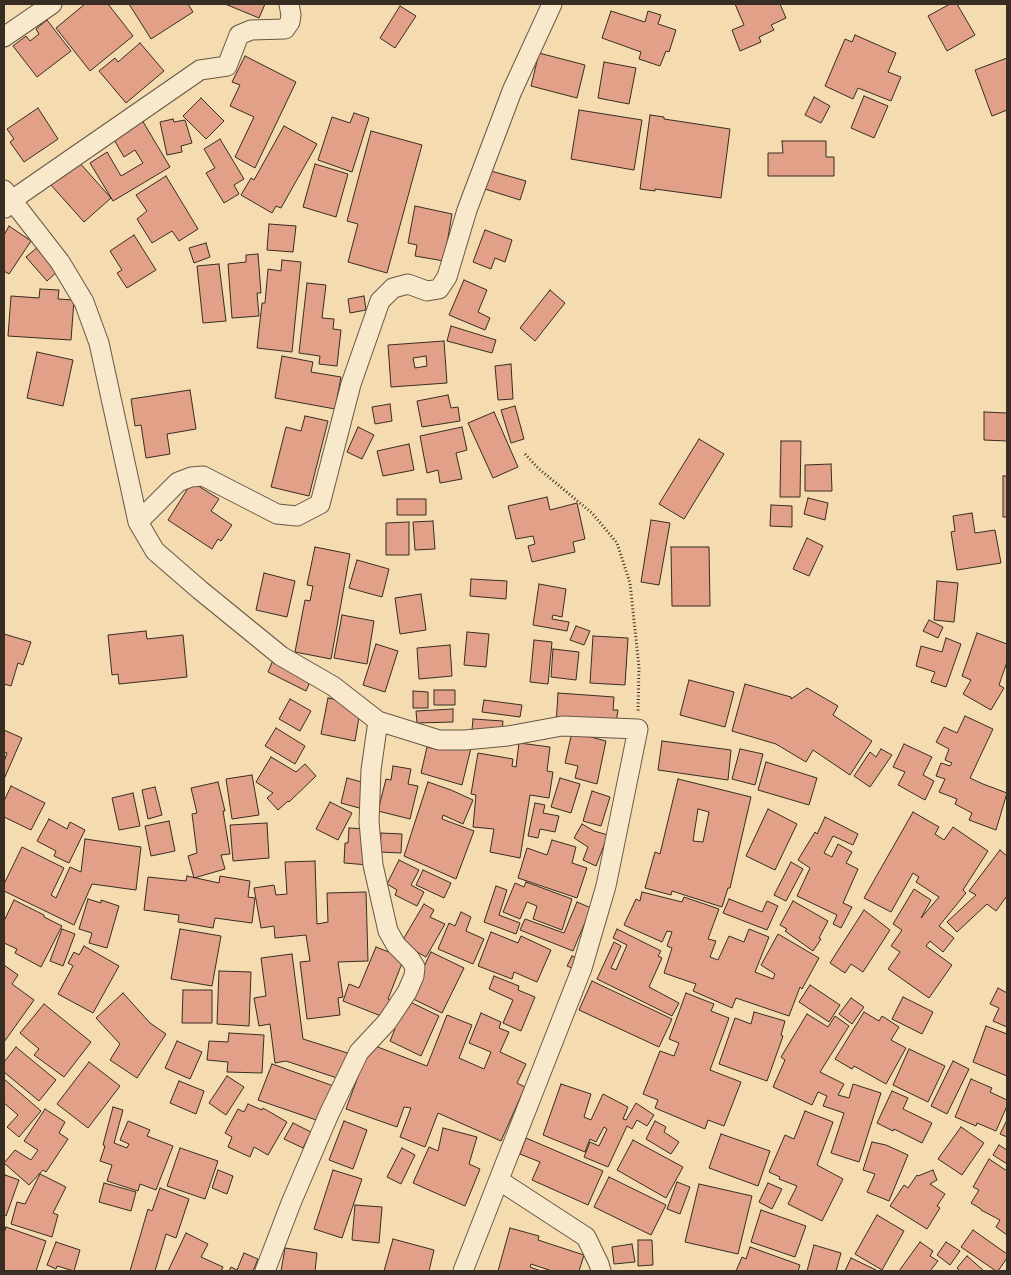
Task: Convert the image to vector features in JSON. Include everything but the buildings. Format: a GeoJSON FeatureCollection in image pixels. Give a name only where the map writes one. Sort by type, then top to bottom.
{"type":"FeatureCollection","features":[{"type":"Feature","properties":{"kind":"street"},"geometry":{"type":"LineString","coordinates":[[4,37],[52,4]]}},
{"type":"Feature","properties":{"kind":"street"},"geometry":{"type":"LineString","coordinates":[[289,4],[290,22],[285,29],[251,30],[239,35],[228,66],[200,70],[7,200],[60,262],[84,302],[100,343],[138,522],[155,551],[208,596],[281,656],[333,686],[378,721],[439,740],[508,736],[562,726],[638,729],[606,886],[582,968],[500,1181],[463,1271]]}},
{"type":"Feature","properties":{"kind":"street"},"geometry":{"type":"LineString","coordinates":[[138,522],[178,482],[191,477],[203,476],[277,514],[297,516],[320,504],[351,384],[380,301],[393,288],[408,284],[427,292],[439,290],[447,277],[467,210],[512,91],[552,4]]}},
{"type":"Feature","properties":{"kind":"street"},"geometry":{"type":"LineString","coordinates":[[265,1271],[294,1194],[359,1052],[387,1022],[407,992],[414,976],[415,967],[396,945],[388,931],[373,865],[369,822],[371,770],[378,721]]}},
{"type":"Feature","properties":{"kind":"street"},"geometry":{"type":"LineString","coordinates":[[500,1181],[586,1237],[601,1271]]}},
{"type":"Feature","properties":{"kind":"path"},"geometry":{"type":"LineString","coordinates":[[525,454],[539,469],[592,513],[617,543],[630,583],[638,667],[638,729]]}}]}
